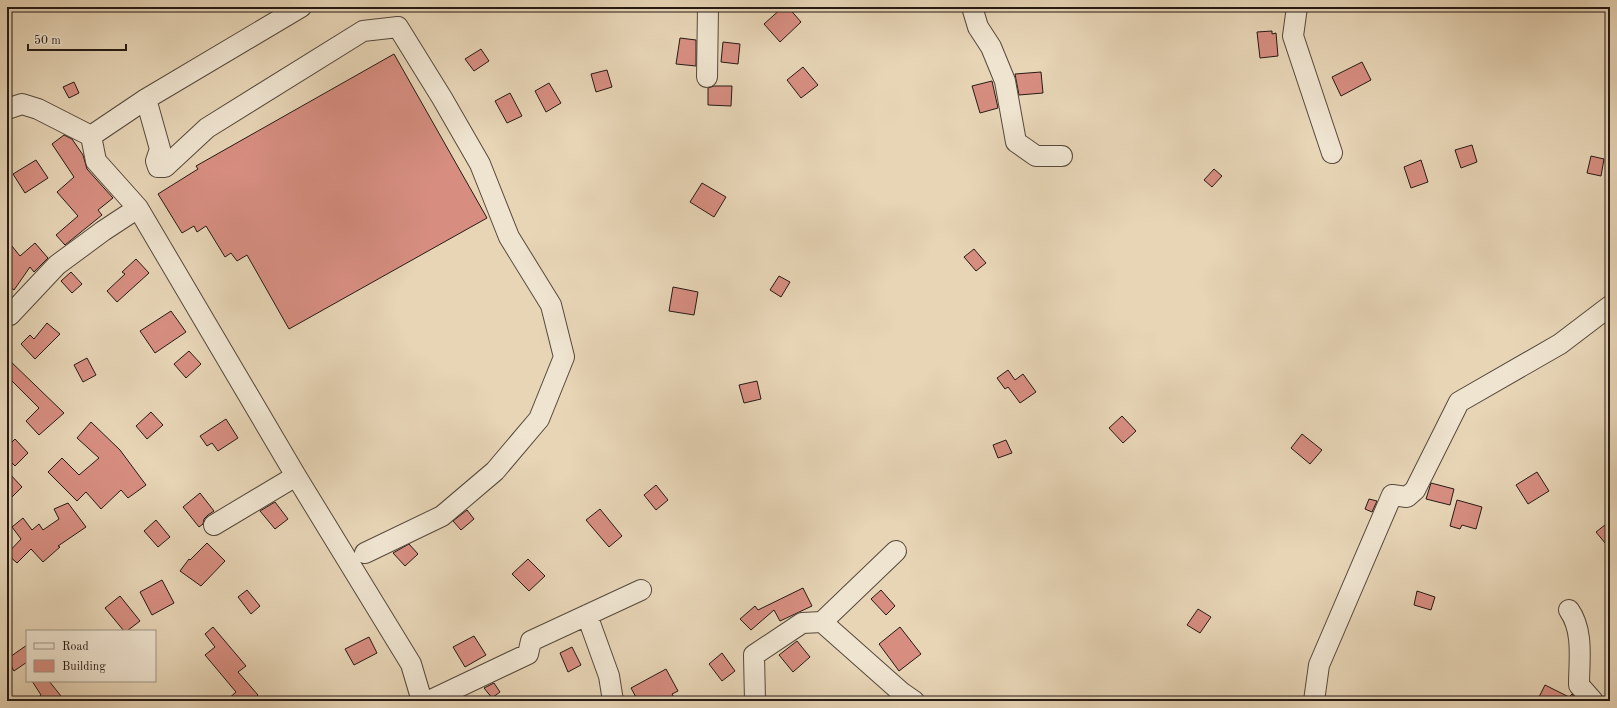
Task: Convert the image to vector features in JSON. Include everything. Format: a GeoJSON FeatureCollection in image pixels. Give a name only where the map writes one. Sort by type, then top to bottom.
{"type":"FeatureCollection","features":[{"type":"Feature","properties":{"kind":"street"},"geometry":{"type":"LineString","coordinates":[[91,136],[146,99],[301,7]]}},
{"type":"Feature","properties":{"kind":"street"},"geometry":{"type":"LineString","coordinates":[[707,77],[708,7]]}},
{"type":"Feature","properties":{"kind":"street"},"geometry":{"type":"LineString","coordinates":[[972,7],[978,27],[991,47],[1005,81],[1016,142],[1036,156],[1062,156]]}},
{"type":"Feature","properties":{"kind":"street"},"geometry":{"type":"LineString","coordinates":[[1297,7],[1293,36],[1332,152]]}},
{"type":"Feature","properties":{"kind":"street"},"geometry":{"type":"LineString","coordinates":[[146,99],[160,149],[156,161],[158,167],[165,167],[207,128],[310,66],[363,31],[398,27],[442,98],[480,164],[509,237],[551,305],[564,357],[539,419],[495,471],[442,516],[365,553]]}},
{"type":"Feature","properties":{"kind":"street"},"geometry":{"type":"LineString","coordinates":[[7,109],[22,104],[38,109],[91,136]]}},
{"type":"Feature","properties":{"kind":"street"},"geometry":{"type":"LineString","coordinates":[[91,136],[96,161],[138,208],[296,476],[410,664],[422,701]]}},
{"type":"Feature","properties":{"kind":"street"},"geometry":{"type":"LineString","coordinates":[[8,316],[57,265],[103,231],[138,208]]}},
{"type":"Feature","properties":{"kind":"street"},"geometry":{"type":"LineString","coordinates":[[1314,701],[1318,665],[1392,495],[1407,497],[1415,490],[1459,402],[1560,344],[1610,306]]}},
{"type":"Feature","properties":{"kind":"street"},"geometry":{"type":"LineString","coordinates":[[214,525],[296,476]]}},
{"type":"Feature","properties":{"kind":"street"},"geometry":{"type":"LineString","coordinates":[[755,701],[754,655],[802,623],[822,622],[896,551]]}},
{"type":"Feature","properties":{"kind":"street"},"geometry":{"type":"LineString","coordinates":[[429,701],[528,654],[531,641],[641,590]]}},
{"type":"Feature","properties":{"kind":"street"},"geometry":{"type":"LineString","coordinates":[[1569,610],[1574,617],[1580,640],[1579,685],[1593,701]]}},
{"type":"Feature","properties":{"kind":"street"},"geometry":{"type":"LineString","coordinates":[[587,615],[609,676],[613,701]]}},
{"type":"Feature","properties":{"kind":"street"},"geometry":{"type":"LineString","coordinates":[[822,622],[901,692],[914,701]]}},
{"type":"Feature","properties":{"kind":"building"},"geometry":{"type":"Polygon","coordinates":[[[783,7],[788,7],[801,22],[780,42],[764,24],[783,7]]]}},
{"type":"Feature","properties":{"kind":"building"},"geometry":{"type":"Polygon","coordinates":[[[1272,31],[1272,34],[1276,33],[1278,56],[1260,58],[1257,32],[1272,31]]]}},
{"type":"Feature","properties":{"kind":"building"},"geometry":{"type":"Polygon","coordinates":[[[680,38],[696,40],[696,66],[676,64],[680,38]]]}},
{"type":"Feature","properties":{"kind":"building"},"geometry":{"type":"Polygon","coordinates":[[[723,42],[740,44],[738,64],[721,62],[723,42]]]}},
{"type":"Feature","properties":{"kind":"building"},"geometry":{"type":"Polygon","coordinates":[[[481,49],[489,61],[474,71],[465,59],[481,49]]]}},
{"type":"Feature","properties":{"kind":"building"},"geometry":{"type":"Polygon","coordinates":[[[394,54],[487,218],[289,329],[247,255],[237,261],[231,253],[225,257],[206,226],[197,232],[194,226],[182,233],[158,194],[198,169],[196,166],[394,54]]]}},
{"type":"Feature","properties":{"kind":"building"},"geometry":{"type":"Polygon","coordinates":[[[1362,62],[1371,80],[1341,96],[1332,77],[1362,62]]]}},
{"type":"Feature","properties":{"kind":"building"},"geometry":{"type":"Polygon","coordinates":[[[803,67],[818,85],[801,98],[787,80],[803,67]]]}},
{"type":"Feature","properties":{"kind":"building"},"geometry":{"type":"Polygon","coordinates":[[[607,70],[612,87],[596,92],[591,74],[607,70]]]}},
{"type":"Feature","properties":{"kind":"building"},"geometry":{"type":"Polygon","coordinates":[[[1041,72],[1043,93],[1019,95],[1015,74],[1041,72]]]}},
{"type":"Feature","properties":{"kind":"building"},"geometry":{"type":"Polygon","coordinates":[[[992,81],[998,108],[980,113],[972,86],[992,81]]]}},
{"type":"Feature","properties":{"kind":"building"},"geometry":{"type":"Polygon","coordinates":[[[74,82],[79,93],[69,98],[63,87],[74,82]]]}},
{"type":"Feature","properties":{"kind":"building"},"geometry":{"type":"Polygon","coordinates":[[[549,83],[561,103],[546,112],[535,91],[549,83]]]}},
{"type":"Feature","properties":{"kind":"building"},"geometry":{"type":"Polygon","coordinates":[[[714,86],[732,86],[731,106],[708,105],[708,88],[714,86]]]}},
{"type":"Feature","properties":{"kind":"building"},"geometry":{"type":"Polygon","coordinates":[[[510,93],[522,116],[507,123],[495,101],[510,93]]]}},
{"type":"Feature","properties":{"kind":"building"},"geometry":{"type":"Polygon","coordinates":[[[64,135],[72,139],[83,155],[87,169],[113,198],[98,210],[102,215],[65,245],[56,235],[78,216],[57,192],[74,177],[52,144],[64,135]]]}},
{"type":"Feature","properties":{"kind":"building"},"geometry":{"type":"Polygon","coordinates":[[[1472,145],[1477,162],[1461,168],[1455,150],[1472,145]]]}},
{"type":"Feature","properties":{"kind":"building"},"geometry":{"type":"Polygon","coordinates":[[[1591,156],[1604,159],[1601,176],[1587,173],[1591,156]]]}},
{"type":"Feature","properties":{"kind":"building"},"geometry":{"type":"Polygon","coordinates":[[[36,160],[48,178],[25,193],[13,174],[36,160]]]}},
{"type":"Feature","properties":{"kind":"building"},"geometry":{"type":"Polygon","coordinates":[[[1421,160],[1428,182],[1411,188],[1404,167],[1421,160]]]}},
{"type":"Feature","properties":{"kind":"building"},"geometry":{"type":"Polygon","coordinates":[[[1214,169],[1222,176],[1212,187],[1204,180],[1214,169]]]}},
{"type":"Feature","properties":{"kind":"building"},"geometry":{"type":"Polygon","coordinates":[[[702,183],[726,197],[714,217],[690,202],[702,183]]]}},
{"type":"Feature","properties":{"kind":"building"},"geometry":{"type":"Polygon","coordinates":[[[7,240],[20,256],[35,243],[48,258],[34,272],[30,267],[14,290],[7,285],[7,240]]]}},
{"type":"Feature","properties":{"kind":"building"},"geometry":{"type":"Polygon","coordinates":[[[974,249],[986,263],[976,271],[964,257],[974,249]]]}},
{"type":"Feature","properties":{"kind":"building"},"geometry":{"type":"Polygon","coordinates":[[[136,259],[149,273],[117,302],[107,291],[125,274],[122,272],[136,259]]]}},
{"type":"Feature","properties":{"kind":"building"},"geometry":{"type":"Polygon","coordinates":[[[71,272],[82,284],[72,293],[61,281],[71,272]]]}},
{"type":"Feature","properties":{"kind":"building"},"geometry":{"type":"Polygon","coordinates":[[[779,276],[790,282],[781,297],[770,290],[779,276]]]}},
{"type":"Feature","properties":{"kind":"building"},"geometry":{"type":"Polygon","coordinates":[[[673,287],[698,292],[694,315],[669,311],[673,287]]]}},
{"type":"Feature","properties":{"kind":"building"},"geometry":{"type":"Polygon","coordinates":[[[171,311],[186,332],[155,353],[140,331],[171,311]]]}},
{"type":"Feature","properties":{"kind":"building"},"geometry":{"type":"Polygon","coordinates":[[[47,323],[60,334],[35,359],[21,344],[30,335],[34,339],[47,323]]]}},
{"type":"Feature","properties":{"kind":"building"},"geometry":{"type":"Polygon","coordinates":[[[189,351],[201,364],[186,378],[174,364],[189,351]]]}},
{"type":"Feature","properties":{"kind":"building"},"geometry":{"type":"Polygon","coordinates":[[[7,358],[64,413],[39,435],[26,421],[39,408],[7,376],[7,358]]]}},
{"type":"Feature","properties":{"kind":"building"},"geometry":{"type":"Polygon","coordinates":[[[87,358],[96,375],[83,382],[74,365],[87,358]]]}},
{"type":"Feature","properties":{"kind":"building"},"geometry":{"type":"Polygon","coordinates":[[[1008,370],[1015,380],[1023,374],[1036,392],[1020,403],[1008,387],[1005,389],[997,378],[1008,370]]]}},
{"type":"Feature","properties":{"kind":"building"},"geometry":{"type":"Polygon","coordinates":[[[757,381],[761,399],[744,403],[739,385],[757,381]]]}},
{"type":"Feature","properties":{"kind":"building"},"geometry":{"type":"Polygon","coordinates":[[[151,412],[163,425],[147,439],[136,426],[151,412]]]}},
{"type":"Feature","properties":{"kind":"building"},"geometry":{"type":"Polygon","coordinates":[[[1122,416],[1136,431],[1123,443],[1109,428],[1122,416]]]}},
{"type":"Feature","properties":{"kind":"building"},"geometry":{"type":"Polygon","coordinates":[[[226,419],[238,438],[218,451],[212,443],[207,446],[200,436],[226,419]]]}},
{"type":"Feature","properties":{"kind":"building"},"geometry":{"type":"Polygon","coordinates":[[[91,422],[120,450],[146,485],[128,498],[121,490],[101,509],[86,492],[77,501],[48,472],[62,458],[79,475],[99,458],[77,438],[91,422]]]}},
{"type":"Feature","properties":{"kind":"building"},"geometry":{"type":"Polygon","coordinates":[[[1302,434],[1322,450],[1310,464],[1291,448],[1302,434]]]}},
{"type":"Feature","properties":{"kind":"building"},"geometry":{"type":"Polygon","coordinates":[[[15,439],[28,453],[15,466],[7,458],[7,447],[15,439]]]}},
{"type":"Feature","properties":{"kind":"building"},"geometry":{"type":"Polygon","coordinates":[[[1006,440],[1012,453],[998,458],[993,445],[1006,440]]]}},
{"type":"Feature","properties":{"kind":"building"},"geometry":{"type":"Polygon","coordinates":[[[7,471],[22,487],[7,502],[7,471]]]}},
{"type":"Feature","properties":{"kind":"building"},"geometry":{"type":"Polygon","coordinates":[[[1537,472],[1549,491],[1528,504],[1516,485],[1537,472]]]}},
{"type":"Feature","properties":{"kind":"building"},"geometry":{"type":"Polygon","coordinates":[[[1431,483],[1454,489],[1450,505],[1426,499],[1431,483]]]}},
{"type":"Feature","properties":{"kind":"building"},"geometry":{"type":"Polygon","coordinates":[[[656,485],[668,500],[656,510],[644,495],[656,485]]]}},
{"type":"Feature","properties":{"kind":"building"},"geometry":{"type":"Polygon","coordinates":[[[200,493],[214,511],[204,519],[203,524],[199,527],[183,507],[200,493]]]}},
{"type":"Feature","properties":{"kind":"building"},"geometry":{"type":"Polygon","coordinates":[[[1369,499],[1377,501],[1372,512],[1365,509],[1369,499]]]}},
{"type":"Feature","properties":{"kind":"building"},"geometry":{"type":"Polygon","coordinates":[[[1457,500],[1482,507],[1476,529],[1462,525],[1460,529],[1450,526],[1457,500]]]}},
{"type":"Feature","properties":{"kind":"building"},"geometry":{"type":"Polygon","coordinates":[[[275,502],[288,519],[275,529],[260,511],[275,502]]]}},
{"type":"Feature","properties":{"kind":"building"},"geometry":{"type":"Polygon","coordinates":[[[68,503],[86,527],[58,546],[60,547],[43,562],[31,549],[17,563],[7,554],[21,539],[12,527],[23,518],[32,530],[39,524],[43,530],[59,519],[54,509],[68,503]]]}},
{"type":"Feature","properties":{"kind":"building"},"geometry":{"type":"Polygon","coordinates":[[[600,509],[622,536],[609,547],[586,520],[600,509]]]}},
{"type":"Feature","properties":{"kind":"building"},"geometry":{"type":"Polygon","coordinates":[[[467,510],[474,519],[461,530],[453,521],[467,510]]]}},
{"type":"Feature","properties":{"kind":"building"},"geometry":{"type":"Polygon","coordinates":[[[156,520],[170,537],[158,547],[144,531],[156,520]]]}},
{"type":"Feature","properties":{"kind":"building"},"geometry":{"type":"Polygon","coordinates":[[[1610,521],[1610,549],[1596,532],[1610,521]]]}},
{"type":"Feature","properties":{"kind":"building"},"geometry":{"type":"Polygon","coordinates":[[[207,543],[225,561],[201,586],[180,571],[189,559],[190,560],[207,543]]]}},
{"type":"Feature","properties":{"kind":"building"},"geometry":{"type":"Polygon","coordinates":[[[409,544],[418,554],[405,566],[393,553],[409,544]]]}},
{"type":"Feature","properties":{"kind":"building"},"geometry":{"type":"Polygon","coordinates":[[[528,559],[545,576],[529,591],[512,574],[528,559]]]}},
{"type":"Feature","properties":{"kind":"building"},"geometry":{"type":"Polygon","coordinates":[[[162,580],[174,603],[152,615],[140,592],[162,580]]]}},
{"type":"Feature","properties":{"kind":"building"},"geometry":{"type":"Polygon","coordinates":[[[803,588],[812,606],[780,621],[774,610],[751,630],[740,619],[755,606],[758,610],[803,588]]]}},
{"type":"Feature","properties":{"kind":"building"},"geometry":{"type":"Polygon","coordinates":[[[247,590],[260,606],[251,614],[238,597],[247,590]]]}},
{"type":"Feature","properties":{"kind":"building"},"geometry":{"type":"Polygon","coordinates":[[[881,590],[895,606],[886,615],[871,599],[881,590]]]}},
{"type":"Feature","properties":{"kind":"building"},"geometry":{"type":"Polygon","coordinates":[[[1417,591],[1435,597],[1431,610],[1414,605],[1417,591]]]}},
{"type":"Feature","properties":{"kind":"building"},"geometry":{"type":"Polygon","coordinates":[[[120,596],[140,621],[128,630],[123,630],[105,608],[120,596]]]}},
{"type":"Feature","properties":{"kind":"building"},"geometry":{"type":"Polygon","coordinates":[[[1198,609],[1211,617],[1200,633],[1187,625],[1198,609]]]}},
{"type":"Feature","properties":{"kind":"building"},"geometry":{"type":"Polygon","coordinates":[[[213,627],[246,666],[238,672],[258,695],[252,701],[226,701],[236,692],[205,655],[215,647],[205,634],[213,627]]]}},
{"type":"Feature","properties":{"kind":"building"},"geometry":{"type":"Polygon","coordinates":[[[900,627],[921,654],[899,671],[879,644],[900,627]]]}},
{"type":"Feature","properties":{"kind":"building"},"geometry":{"type":"Polygon","coordinates":[[[474,636],[486,655],[465,667],[453,647],[474,636]]]}},
{"type":"Feature","properties":{"kind":"building"},"geometry":{"type":"Polygon","coordinates":[[[369,637],[377,653],[354,665],[345,649],[369,637]]]}},
{"type":"Feature","properties":{"kind":"building"},"geometry":{"type":"Polygon","coordinates":[[[797,641],[810,657],[793,672],[779,655],[797,641]]]}},
{"type":"Feature","properties":{"kind":"building"},"geometry":{"type":"Polygon","coordinates":[[[26,646],[26,663],[14,671],[7,659],[26,646]]]}},
{"type":"Feature","properties":{"kind":"building"},"geometry":{"type":"Polygon","coordinates":[[[572,647],[581,665],[568,672],[560,653],[572,647]]]}},
{"type":"Feature","properties":{"kind":"building"},"geometry":{"type":"Polygon","coordinates":[[[722,653],[735,671],[722,681],[709,664],[722,653]]]}},
{"type":"Feature","properties":{"kind":"building"},"geometry":{"type":"Polygon","coordinates":[[[666,669],[678,691],[672,694],[676,701],[638,701],[631,688],[666,669]]]}},
{"type":"Feature","properties":{"kind":"building"},"geometry":{"type":"Polygon","coordinates":[[[33,682],[50,682],[65,701],[34,701],[41,695],[33,682]]]}},
{"type":"Feature","properties":{"kind":"building"},"geometry":{"type":"Polygon","coordinates":[[[494,683],[500,692],[492,698],[484,688],[494,683]]]}},
{"type":"Feature","properties":{"kind":"building"},"geometry":{"type":"Polygon","coordinates":[[[1545,685],[1569,697],[1572,694],[1578,701],[1537,701],[1545,685]]]}}]}
